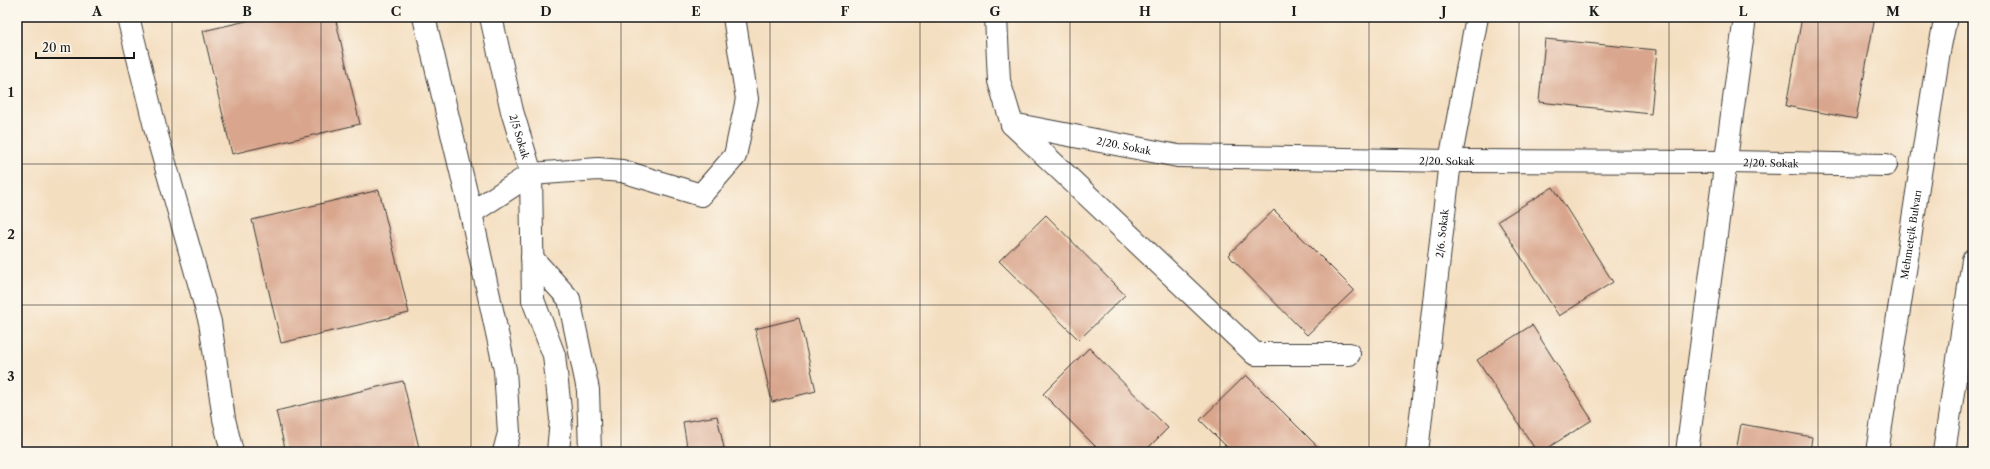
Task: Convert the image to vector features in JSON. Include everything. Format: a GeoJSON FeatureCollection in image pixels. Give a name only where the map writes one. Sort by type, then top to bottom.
{"type":"FeatureCollection","features":[{"type":"Feature","properties":{"kind":"street"},"geometry":{"type":"LineString","coordinates":[[128,17],[157,135],[210,322],[224,419],[232,452]]}},
{"type":"Feature","properties":{"kind":"street"},"geometry":{"type":"LineString","coordinates":[[424,17],[471,213],[505,370],[509,433],[504,452]]}},
{"type":"Feature","properties":{"kind":"street","name":"2/5 Sokak"},"geometry":{"type":"LineString","coordinates":[[491,17],[512,111],[531,174],[533,300],[554,355],[561,419],[558,452]]}},
{"type":"Feature","properties":{"kind":"street"},"geometry":{"type":"LineString","coordinates":[[471,213],[531,174],[598,169],[622,171],[701,195],[734,156],[747,99],[734,17]]}},
{"type":"Feature","properties":{"kind":"street"},"geometry":{"type":"LineString","coordinates":[[996,17],[999,80],[1012,124],[1255,354],[1349,354]]}},
{"type":"Feature","properties":{"kind":"street","name":"2/6. Sokak"},"geometry":{"type":"LineString","coordinates":[[1417,452],[1450,161],[1477,17]]}},
{"type":"Feature","properties":{"kind":"street"},"geometry":{"type":"LineString","coordinates":[[1687,452],[1727,162],[1745,17]]}},
{"type":"Feature","properties":{"kind":"street","name":"Mehmetçik Bulvarı"},"geometry":{"type":"LineString","coordinates":[[1876,452],[1939,51],[1946,17]]}},
{"type":"Feature","properties":{"kind":"street","name":"2/20. Sokak"},"geometry":{"type":"LineString","coordinates":[[1012,124],[1178,156],[1450,161],[1727,162],[1886,165]]}},
{"type":"Feature","properties":{"kind":"street"},"geometry":{"type":"LineString","coordinates":[[532,258],[569,299],[588,390],[590,452]]}},
{"type":"Feature","properties":{"kind":"street"},"geometry":{"type":"LineString","coordinates":[[1944,452],[1973,260]]}},
{"type":"Feature","properties":{"kind":"building"},"geometry":{"type":"Polygon","coordinates":[[[264,17],[335,17],[360,124],[232,154],[203,31],[264,17]]]}},
{"type":"Feature","properties":{"kind":"building"},"geometry":{"type":"Polygon","coordinates":[[[1802,17],[1875,17],[1856,119],[1786,106],[1802,17]]]}},
{"type":"Feature","properties":{"kind":"building"},"geometry":{"type":"Polygon","coordinates":[[[1545,39],[1657,50],[1651,114],[1539,102],[1545,39]]]}},
{"type":"Feature","properties":{"kind":"building"},"geometry":{"type":"Polygon","coordinates":[[[1553,187],[1613,282],[1559,316],[1498,221],[1553,187]]]}},
{"type":"Feature","properties":{"kind":"building"},"geometry":{"type":"Polygon","coordinates":[[[379,190],[409,313],[281,343],[252,220],[379,190]]]}},
{"type":"Feature","properties":{"kind":"building"},"geometry":{"type":"Polygon","coordinates":[[[1274,210],[1354,290],[1307,335],[1228,255],[1274,210]]]}},
{"type":"Feature","properties":{"kind":"building"},"geometry":{"type":"Polygon","coordinates":[[[1046,215],[1125,295],[1079,340],[999,261],[1046,215]]]}},
{"type":"Feature","properties":{"kind":"building"},"geometry":{"type":"Polygon","coordinates":[[[799,318],[816,391],[772,402],[755,329],[799,318]]]}},
{"type":"Feature","properties":{"kind":"building"},"geometry":{"type":"Polygon","coordinates":[[[1532,325],[1592,420],[1541,452],[1537,452],[1477,360],[1532,325]]]}},
{"type":"Feature","properties":{"kind":"building"},"geometry":{"type":"Polygon","coordinates":[[[1089,348],[1168,428],[1144,452],[1101,452],[1043,394],[1089,348]]]}},
{"type":"Feature","properties":{"kind":"building"},"geometry":{"type":"Polygon","coordinates":[[[1246,375],[1323,452],[1232,452],[1200,420],[1246,375]]]}},
{"type":"Feature","properties":{"kind":"building"},"geometry":{"type":"Polygon","coordinates":[[[403,381],[420,452],[286,452],[276,411],[403,381]]]}},
{"type":"Feature","properties":{"kind":"building"},"geometry":{"type":"Polygon","coordinates":[[[717,416],[724,448],[704,452],[688,452],[683,422],[717,416]]]}},
{"type":"Feature","properties":{"kind":"building"},"geometry":{"type":"Polygon","coordinates":[[[1741,424],[1812,437],[1810,452],[1736,452],[1741,424]]]}}]}
